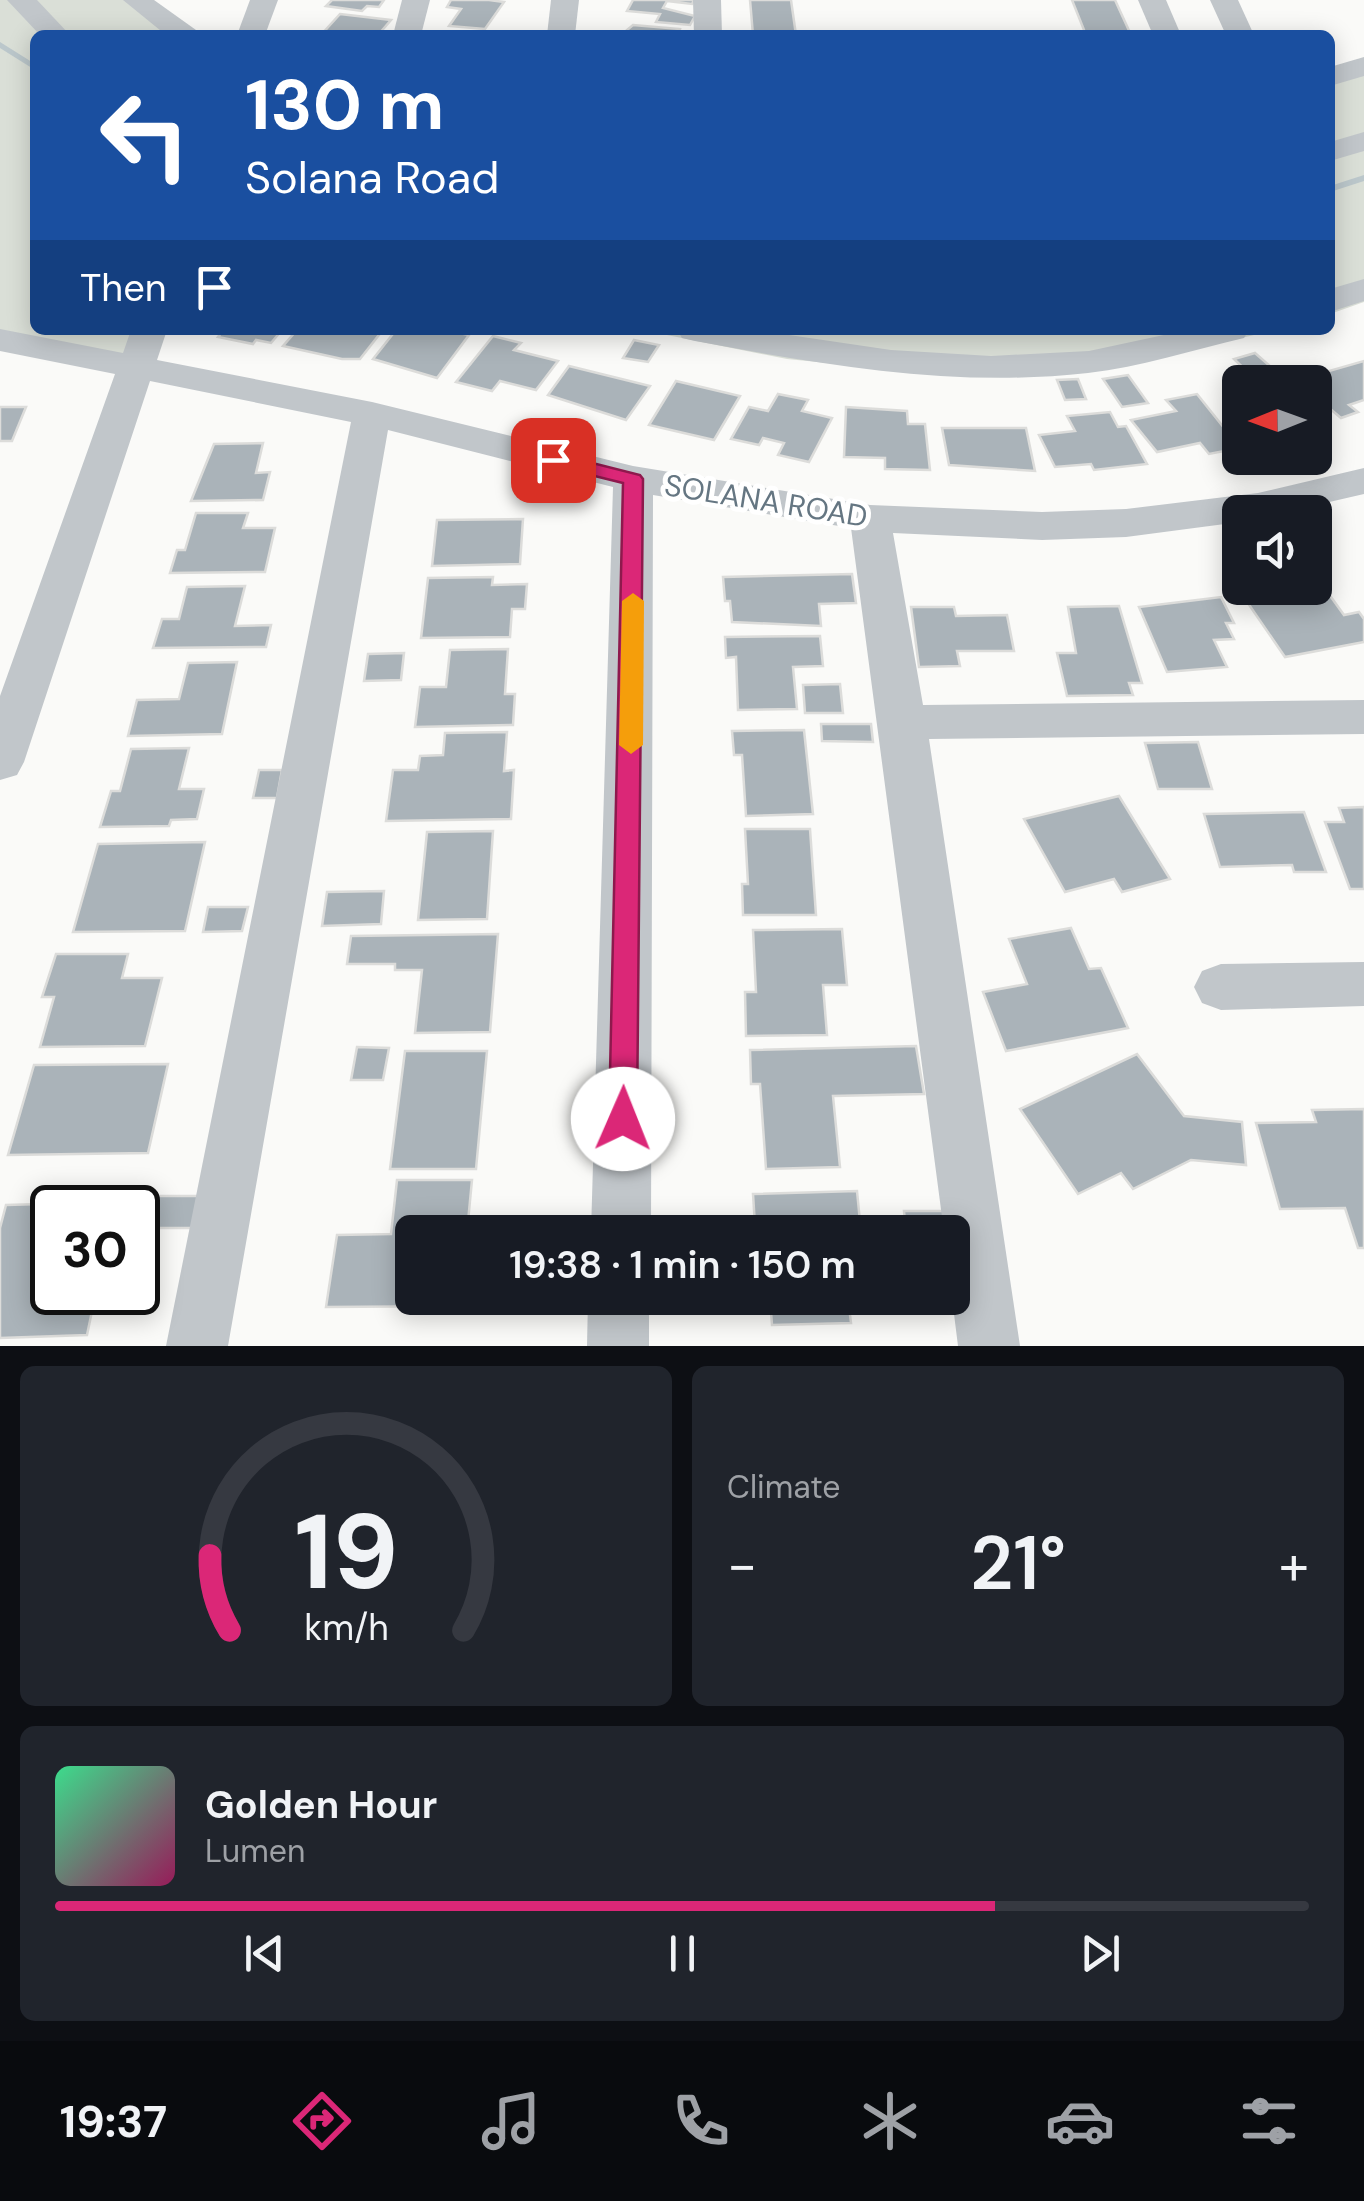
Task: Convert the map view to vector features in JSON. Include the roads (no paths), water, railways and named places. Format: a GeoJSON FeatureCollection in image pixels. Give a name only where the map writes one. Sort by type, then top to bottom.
{"type":"FeatureCollection","features":[{"type":"Feature","properties":{"kind":"street"},"geometry":{"type":"LineString","coordinates":[[21,0],[51,30]]}},
{"type":"Feature","properties":{"kind":"street"},"geometry":{"type":"LineString","coordinates":[[137,0],[179,30]]}},
{"type":"Feature","properties":{"kind":"street"},"geometry":{"type":"LineString","coordinates":[[253,30],[264,0]]}},
{"type":"Feature","properties":{"kind":"street"},"geometry":{"type":"LineString","coordinates":[[408,30],[416,0]]}},
{"type":"Feature","properties":{"kind":"street"},"geometry":{"type":"LineString","coordinates":[[562,30],[565,0]]}},
{"type":"Feature","properties":{"kind":"street"},"geometry":{"type":"LineString","coordinates":[[706,0],[708,30]]}},
{"type":"Feature","properties":{"kind":"street"},"geometry":{"type":"LineString","coordinates":[[1152,0],[1166,30]]}},
{"type":"Feature","properties":{"kind":"street"},"geometry":{"type":"LineString","coordinates":[[1224,0],[1238,30]]}},
{"type":"Feature","properties":{"kind":"street"},"geometry":{"type":"LineString","coordinates":[[1335,75],[1364,66]]}},
{"type":"Feature","properties":{"kind":"street"},"geometry":{"type":"LineString","coordinates":[[1335,150],[1364,141]]}},
{"type":"Feature","properties":{"kind":"street"},"geometry":{"type":"LineString","coordinates":[[1335,299],[1364,290]]}},
{"type":"Feature","properties":{"kind":"street"},"geometry":{"type":"LineString","coordinates":[[0,762],[147,335]]}},
{"type":"Feature","properties":{"kind":"street"},"geometry":{"type":"LineString","coordinates":[[728,335],[878,358],[1038,365],[1116,358],[1210,335]]}},
{"type":"Feature","properties":{"kind":"street","name":"SOLANA ROAD"},"geometry":{"type":"LineString","coordinates":[[0,340],[135,370],[372,414],[633,479],[870,518],[1042,526],[1126,523],[1258,506],[1364,481]]}},
{"type":"Feature","properties":{"kind":"street"},"geometry":{"type":"LineString","coordinates":[[196,1346],[372,414]]}},
{"type":"Feature","properties":{"kind":"street"},"geometry":{"type":"LineString","coordinates":[[621,1215],[633,479]]}},
{"type":"Feature","properties":{"kind":"street"},"geometry":{"type":"LineString","coordinates":[[870,518],[903,722],[989,1346]]}},
{"type":"Feature","properties":{"kind":"street"},"geometry":{"type":"LineString","coordinates":[[903,722],[1364,717]]}},
{"type":"Feature","properties":{"kind":"street"},"geometry":{"type":"LineString","coordinates":[[1221,987],[1364,984]]}},
{"type":"Feature","properties":{"kind":"street"},"geometry":{"type":"LineString","coordinates":[[618,1346],[619,1315]]}},
{"type":"Feature","properties":{"kind":"waterway"},"geometry":{"type":"LineString","coordinates":[[0,44],[30,65]]}},
{"type":"Feature","properties":{"kind":"waterway"},"geometry":{"type":"LineString","coordinates":[[1335,187],[1364,178]]}}]}
